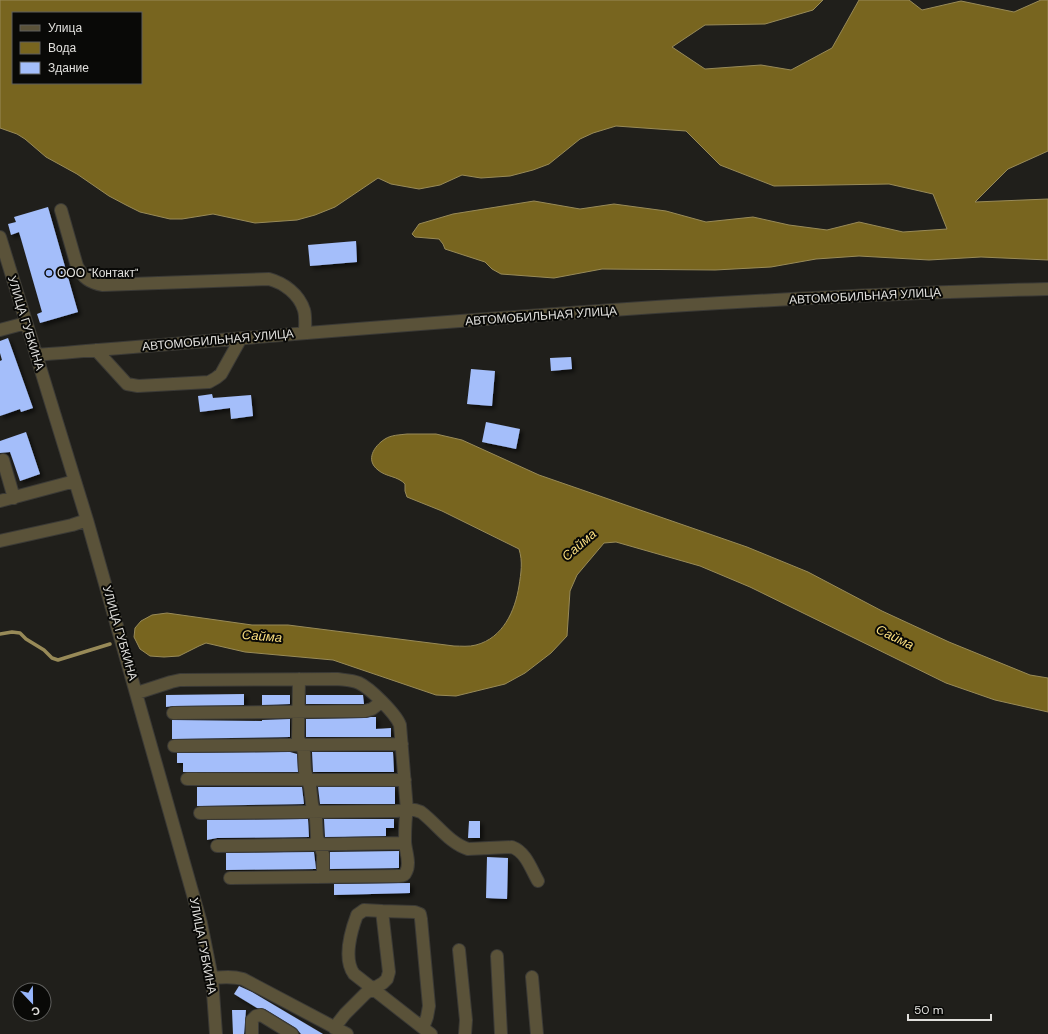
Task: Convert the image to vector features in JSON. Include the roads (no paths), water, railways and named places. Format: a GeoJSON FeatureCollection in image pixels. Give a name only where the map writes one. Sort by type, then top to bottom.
{"type":"FeatureCollection","features":[{"type":"Feature","properties":{"kind":"street"},"geometry":{"type":"LineString","coordinates":[[61,210],[80,273],[94,284],[103,285],[269,279],[284,285],[298,297],[304,311],[305,333]]}},
{"type":"Feature","properties":{"kind":"street","name":"УЛИЦА ГУБКИНА"},"geometry":{"type":"LineString","coordinates":[[0,237],[87,520],[201,923],[212,978],[216,1034]]}},
{"type":"Feature","properties":{"kind":"street","name":"АВТОМОБИЛЬНАЯ УЛИЦА"},"geometry":{"type":"LineString","coordinates":[[36,355],[305,333],[660,307],[948,292],[1048,289]]}},
{"type":"Feature","properties":{"kind":"street"},"geometry":{"type":"LineString","coordinates":[[0,330],[26,323]]}},
{"type":"Feature","properties":{"kind":"street"},"geometry":{"type":"LineString","coordinates":[[96,350],[127,384],[132,386],[209,382],[221,374],[242,338]]}},
{"type":"Feature","properties":{"kind":"street"},"geometry":{"type":"LineString","coordinates":[[3,460],[14,498]]}},
{"type":"Feature","properties":{"kind":"street"},"geometry":{"type":"LineString","coordinates":[[0,501],[75,481]]}},
{"type":"Feature","properties":{"kind":"street"},"geometry":{"type":"LineString","coordinates":[[0,541],[72,525],[87,520]]}},
{"type":"Feature","properties":{"kind":"street"},"geometry":{"type":"LineString","coordinates":[[299,679],[298,738],[304,752],[305,771],[323,854],[323,877]]}},
{"type":"Feature","properties":{"kind":"street"},"geometry":{"type":"LineString","coordinates":[[137,693],[180,680],[337,679],[358,682],[365,686],[398,719],[402,744],[407,810],[405,822],[407,870],[403,875],[230,878]]}},
{"type":"Feature","properties":{"kind":"street"},"geometry":{"type":"LineString","coordinates":[[172,714],[365,711],[381,702]]}},
{"type":"Feature","properties":{"kind":"street"},"geometry":{"type":"LineString","coordinates":[[174,746],[402,744]]}},
{"type":"Feature","properties":{"kind":"street"},"geometry":{"type":"LineString","coordinates":[[187,779],[405,780]]}},
{"type":"Feature","properties":{"kind":"street"},"geometry":{"type":"LineString","coordinates":[[200,812],[415,810],[428,817],[456,844],[468,849],[512,848],[519,850],[523,854],[538,881]]}},
{"type":"Feature","properties":{"kind":"street"},"geometry":{"type":"LineString","coordinates":[[217,846],[405,843]]}},
{"type":"Feature","properties":{"kind":"street"},"geometry":{"type":"LineString","coordinates":[[364,910],[414,912],[420,914],[429,1006],[427,1031],[354,974],[351,970],[349,965],[349,952],[357,915],[360,912],[364,910]]}},
{"type":"Feature","properties":{"kind":"street"},"geometry":{"type":"LineString","coordinates":[[334,1028],[345,1014],[373,988],[383,983],[387,979],[389,972],[382,911]]}},
{"type":"Feature","properties":{"kind":"street"},"geometry":{"type":"LineString","coordinates":[[459,950],[466,1020],[465,1034]]}},
{"type":"Feature","properties":{"kind":"street"},"geometry":{"type":"LineString","coordinates":[[497,956],[501,1034]]}},
{"type":"Feature","properties":{"kind":"street"},"geometry":{"type":"LineString","coordinates":[[212,978],[225,976],[243,979],[347,1034]]}},
{"type":"Feature","properties":{"kind":"street"},"geometry":{"type":"LineString","coordinates":[[532,977],[537,1034]]}},
{"type":"Feature","properties":{"kind":"street"},"geometry":{"type":"LineString","coordinates":[[252,1034],[252,1020],[259,1015],[292,1034]]}},
{"type":"Feature","properties":{"kind":"water"},"geometry":{"type":"Polygon","coordinates":[[[0,0],[823,0],[813,10],[765,24],[705,25],[672,47],[705,69],[761,65],[791,70],[832,48],[859,0],[909,0],[922,10],[961,1],[1014,12],[1041,0],[1048,0],[1048,151],[1008,169],[975,202],[1048,199],[1048,260],[981,257],[929,260],[859,256],[816,259],[771,267],[715,270],[602,269],[554,278],[501,274],[492,269],[485,262],[445,249],[439,239],[415,237],[412,234],[419,224],[453,214],[534,201],[580,209],[614,204],[666,211],[706,222],[753,217],[789,225],[827,230],[859,222],[903,232],[947,229],[933,194],[889,184],[774,186],[720,165],[686,131],[616,126],[593,133],[580,139],[549,164],[533,170],[510,176],[481,178],[462,175],[440,185],[419,189],[391,184],[378,178],[335,207],[315,215],[297,220],[255,223],[213,214],[182,219],[170,219],[140,212],[109,196],[77,174],[46,157],[17,134],[0,128],[0,0]]]}},
{"type":"Feature","properties":{"kind":"water"},"geometry":{"type":"Polygon","coordinates":[[[436,434],[462,440],[539,475],[747,547],[808,572],[882,611],[949,642],[1030,675],[1048,678],[1048,712],[995,700],[946,683],[750,587],[700,566],[616,542],[604,543],[577,575],[570,591],[567,636],[551,653],[525,673],[505,684],[456,696],[436,695],[333,660],[245,652],[206,643],[179,656],[150,656],[140,649],[134,637],[135,628],[141,621],[152,615],[167,613],[252,625],[288,625],[454,646],[476,645],[494,636],[511,614],[517,595],[521,572],[521,558],[519,549],[442,511],[407,497],[405,484],[402,481],[381,472],[374,466],[372,462],[372,453],[377,445],[385,439],[395,435],[436,434]]]}},
{"type":"Feature","properties":{"kind":"waterway","name":"Сайма"},"geometry":{"type":"LineString","coordinates":[[0,634],[12,632],[20,633],[26,639],[44,650],[52,658],[58,660],[110,644]]}},
{"type":"Feature","properties":{"kind":"place","name":"ООО \"Контакт\""},"geometry":{"type":"Point","coordinates":[49,273]}}]}
